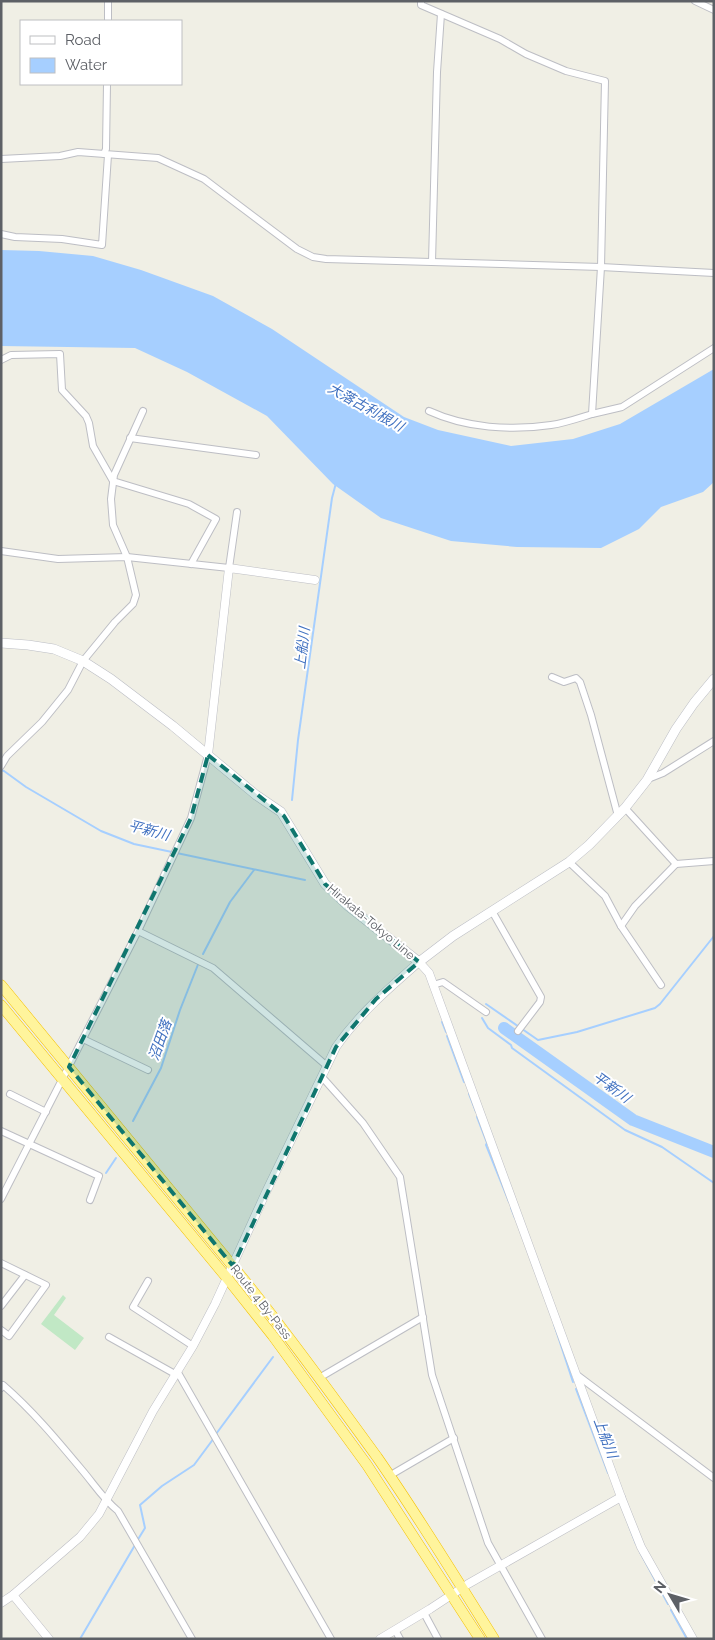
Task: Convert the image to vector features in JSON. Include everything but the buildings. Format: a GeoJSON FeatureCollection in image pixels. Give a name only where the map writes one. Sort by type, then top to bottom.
{"type":"FeatureCollection","features":[{"type":"Feature","properties":{"kind":"highway","name":"Route 4 By-Pass"},"geometry":{"type":"LineString","coordinates":[[1,985],[233,1266],[319,1378],[389,1476],[494,1639]]}},
{"type":"Feature","properties":{"kind":"highway","name":"Route 4 By-Pass"},"geometry":{"type":"LineString","coordinates":[[1,1005],[273,1336],[367,1465],[480,1639]]}},
{"type":"Feature","properties":{"kind":"main road","name":"Hirakata-Tokyo Line"},"geometry":{"type":"LineString","coordinates":[[1,644],[28,645],[54,650],[83,661],[127,690],[197,744],[284,816],[325,884],[347,905],[419,962],[453,936],[569,862],[589,845],[618,816],[647,780],[676,729],[714,679]]}},
{"type":"Feature","properties":{"kind":"street"},"geometry":{"type":"LineString","coordinates":[[108,1],[108,20]]}},
{"type":"Feature","properties":{"kind":"street"},"geometry":{"type":"LineString","coordinates":[[421,1],[421,5],[500,39],[526,54],[566,71],[605,81],[601,267],[592,414]]}},
{"type":"Feature","properties":{"kind":"street"},"geometry":{"type":"LineString","coordinates":[[695,1],[714,10]]}},
{"type":"Feature","properties":{"kind":"street"},"geometry":{"type":"LineString","coordinates":[[432,262],[437,72],[441,14]]}},
{"type":"Feature","properties":{"kind":"street"},"geometry":{"type":"LineString","coordinates":[[1,234],[102,245],[107,85]]}},
{"type":"Feature","properties":{"kind":"street"},"geometry":{"type":"LineString","coordinates":[[1,159],[60,156],[78,152],[158,158],[204,179],[297,249],[326,260],[601,267],[714,273]]}},
{"type":"Feature","properties":{"kind":"street"},"geometry":{"type":"LineString","coordinates":[[429,411],[444,418],[463,423],[504,428],[552,425],[622,407],[714,348]]}},
{"type":"Feature","properties":{"kind":"street"},"geometry":{"type":"LineString","coordinates":[[1,360],[11,354],[60,354],[62,390],[86,416],[93,446],[113,481],[189,504],[216,519],[190,564]]}},
{"type":"Feature","properties":{"kind":"street"},"geometry":{"type":"LineString","coordinates":[[1,766],[7,756],[42,722],[68,690],[83,661],[115,622],[133,604],[136,595],[127,558],[113,525],[111,501],[114,475],[142,411]]}},
{"type":"Feature","properties":{"kind":"street"},"geometry":{"type":"LineString","coordinates":[[130,438],[256,455]]}},
{"type":"Feature","properties":{"kind":"street"},"geometry":{"type":"LineString","coordinates":[[1,1199],[138,931],[191,818],[208,755],[237,512]]}},
{"type":"Feature","properties":{"kind":"street"},"geometry":{"type":"LineString","coordinates":[[1,552],[58,558],[127,558],[229,568],[315,580]]}},
{"type":"Feature","properties":{"kind":"street"},"geometry":{"type":"LineString","coordinates":[[552,677],[564,682],[576,678],[580,682],[591,714],[618,816]]}},
{"type":"Feature","properties":{"kind":"street"},"geometry":{"type":"LineString","coordinates":[[647,780],[663,773],[714,741]]}},
{"type":"Feature","properties":{"kind":"street"},"geometry":{"type":"LineString","coordinates":[[625,808],[676,864]]}},
{"type":"Feature","properties":{"kind":"street"},"geometry":{"type":"LineString","coordinates":[[621,926],[635,906],[676,864],[714,861]]}},
{"type":"Feature","properties":{"kind":"street"},"geometry":{"type":"LineString","coordinates":[[569,862],[605,896],[621,926],[661,985]]}},
{"type":"Feature","properties":{"kind":"street"},"geometry":{"type":"LineString","coordinates":[[492,911],[541,997],[540,1002],[518,1031]]}},
{"type":"Feature","properties":{"kind":"street"},"geometry":{"type":"LineString","coordinates":[[138,931],[213,968],[327,1066]]}},
{"type":"Feature","properties":{"kind":"street"},"geometry":{"type":"LineString","coordinates":[[1,1604],[14,1595],[80,1537],[99,1514],[153,1411],[192,1346],[227,1278],[336,1047],[350,1027],[376,999],[419,962],[429,973],[434,985],[479,1113],[544,1285],[618,1499],[641,1548],[694,1639]]}},
{"type":"Feature","properties":{"kind":"street"},"geometry":{"type":"LineString","coordinates":[[434,985],[442,982],[486,1012]]}},
{"type":"Feature","properties":{"kind":"street"},"geometry":{"type":"LineString","coordinates":[[83,1039],[148,1070]]}},
{"type":"Feature","properties":{"kind":"street"},"geometry":{"type":"LineString","coordinates":[[322,1076],[363,1123],[400,1177],[432,1376],[488,1543],[542,1639]]}},
{"type":"Feature","properties":{"kind":"street"},"geometry":{"type":"LineString","coordinates":[[10,1094],[46,1112]]}},
{"type":"Feature","properties":{"kind":"street"},"geometry":{"type":"LineString","coordinates":[[1,1131],[99,1176],[90,1200]]}},
{"type":"Feature","properties":{"kind":"street"},"geometry":{"type":"LineString","coordinates":[[1,1330],[9,1336],[46,1285],[2,1265]]}},
{"type":"Feature","properties":{"kind":"street"},"geometry":{"type":"LineString","coordinates":[[1,1306],[25,1274]]}},
{"type":"Feature","properties":{"kind":"street"},"geometry":{"type":"LineString","coordinates":[[148,1282],[133,1307],[192,1346]]}},
{"type":"Feature","properties":{"kind":"street"},"geometry":{"type":"LineString","coordinates":[[319,1378],[423,1317]]}},
{"type":"Feature","properties":{"kind":"street"},"geometry":{"type":"LineString","coordinates":[[109,1337],[176,1373],[215,1435],[331,1639]]}},
{"type":"Feature","properties":{"kind":"street"},"geometry":{"type":"LineString","coordinates":[[576,1375],[714,1478]]}},
{"type":"Feature","properties":{"kind":"street"},"geometry":{"type":"LineString","coordinates":[[1,1388],[3,1385],[34,1414],[92,1482],[106,1502],[118,1511],[192,1639]]}},
{"type":"Feature","properties":{"kind":"street"},"geometry":{"type":"LineString","coordinates":[[389,1476],[454,1438]]}},
{"type":"Feature","properties":{"kind":"street"},"geometry":{"type":"LineString","coordinates":[[380,1639],[452,1596],[462,1588],[618,1499]]}},
{"type":"Feature","properties":{"kind":"street"},"geometry":{"type":"LineString","coordinates":[[14,1595],[49,1639]]}},
{"type":"Feature","properties":{"kind":"street"},"geometry":{"type":"LineString","coordinates":[[424,1613],[438,1639]]}},
{"type":"Feature","properties":{"kind":"street"},"geometry":{"type":"LineString","coordinates":[[395,1630],[400,1639]]}},
{"type":"Feature","properties":{"kind":"highlighted area"},"geometry":{"type":"Polygon","coordinates":[[[208,755],[284,816],[325,884],[419,962],[376,999],[336,1047],[233,1266],[69,1067],[191,818],[208,755]]]}},
{"type":"Feature","properties":{"kind":"green space"},"geometry":{"type":"Polygon","coordinates":[[[63,1295],[66,1298],[54,1315],[84,1338],[75,1350],[41,1324],[63,1295]]]}},
{"type":"Feature","properties":{"kind":"water","name":"大落古利根川"},"geometry":{"type":"Polygon","coordinates":[[[1,250],[93,256],[141,270],[213,296],[272,329],[404,417],[438,430],[511,446],[573,439],[620,424],[714,369],[714,482],[703,492],[661,507],[639,529],[601,548],[517,547],[451,541],[381,518],[333,484],[267,416],[187,372],[135,348],[1,346],[1,250]]]}},
{"type":"Feature","properties":{"kind":"waterway","name":"上船川"},"geometry":{"type":"LineString","coordinates":[[292,800],[298,740],[332,498],[336,483]]}},
{"type":"Feature","properties":{"kind":"waterway","name":"平新川"},"geometry":{"type":"LineString","coordinates":[[1,770],[101,831],[134,844],[305,880]]}},
{"type":"Feature","properties":{"kind":"waterway","name":"沼田落"},"geometry":{"type":"LineString","coordinates":[[203,954],[230,902],[254,870]]}},
{"type":"Feature","properties":{"kind":"waterway"},"geometry":{"type":"LineString","coordinates":[[486,1004],[538,1040],[577,1032],[655,1008],[714,936]]}},
{"type":"Feature","properties":{"kind":"waterway","name":"沼田落"},"geometry":{"type":"LineString","coordinates":[[133,1121],[161,1068],[180,1010],[199,962]]}},
{"type":"Feature","properties":{"kind":"waterway"},"geometry":{"type":"LineString","coordinates":[[482,1018],[488,1028],[511,1045],[512,1048],[625,1130],[662,1147],[714,1183]]}},
{"type":"Feature","properties":{"kind":"waterway","name":"上船川"},"geometry":{"type":"LineString","coordinates":[[442,1022],[446,1032]]}},
{"type":"Feature","properties":{"kind":"waterway","name":"平新川"},"geometry":{"type":"LineString","coordinates":[[504,1028],[633,1120],[714,1152]]}},
{"type":"Feature","properties":{"kind":"waterway","name":"上船川"},"geometry":{"type":"LineString","coordinates":[[447,1036],[464,1082]]}},
{"type":"Feature","properties":{"kind":"waterway","name":"上船川"},"geometry":{"type":"LineString","coordinates":[[469,1094],[476,1112]]}},
{"type":"Feature","properties":{"kind":"waterway","name":"上船川"},"geometry":{"type":"LineString","coordinates":[[477,1117],[509,1202]]}},
{"type":"Feature","properties":{"kind":"waterway","name":"沼田落"},"geometry":{"type":"LineString","coordinates":[[106,1173],[116,1158]]}},
{"type":"Feature","properties":{"kind":"waterway","name":"上船川"},"geometry":{"type":"LineString","coordinates":[[511,1208],[515,1218]]}},
{"type":"Feature","properties":{"kind":"waterway","name":"上船川"},"geometry":{"type":"LineString","coordinates":[[554,1324],[573,1382]]}},
{"type":"Feature","properties":{"kind":"waterway"},"geometry":{"type":"LineString","coordinates":[[216,1434],[273,1357]]}},
{"type":"Feature","properties":{"kind":"waterway","name":"上船川"},"geometry":{"type":"LineString","coordinates":[[576,1389],[608,1473]]}},
{"type":"Feature","properties":{"kind":"waterway"},"geometry":{"type":"LineString","coordinates":[[137,1541],[145,1528],[140,1505],[162,1486],[194,1465],[214,1438]]}},
{"type":"Feature","properties":{"kind":"waterway","name":"上船川"},"geometry":{"type":"LineString","coordinates":[[628,1523],[636,1544]]}},
{"type":"Feature","properties":{"kind":"waterway"},"geometry":{"type":"LineString","coordinates":[[80,1639],[135,1545]]}},
{"type":"Feature","properties":{"kind":"waterway","name":"上船川"},"geometry":{"type":"LineString","coordinates":[[640,1552],[668,1604]]}},
{"type":"Feature","properties":{"kind":"waterway","name":"上船川"},"geometry":{"type":"LineString","coordinates":[[671,1610],[687,1639]]}}]}
